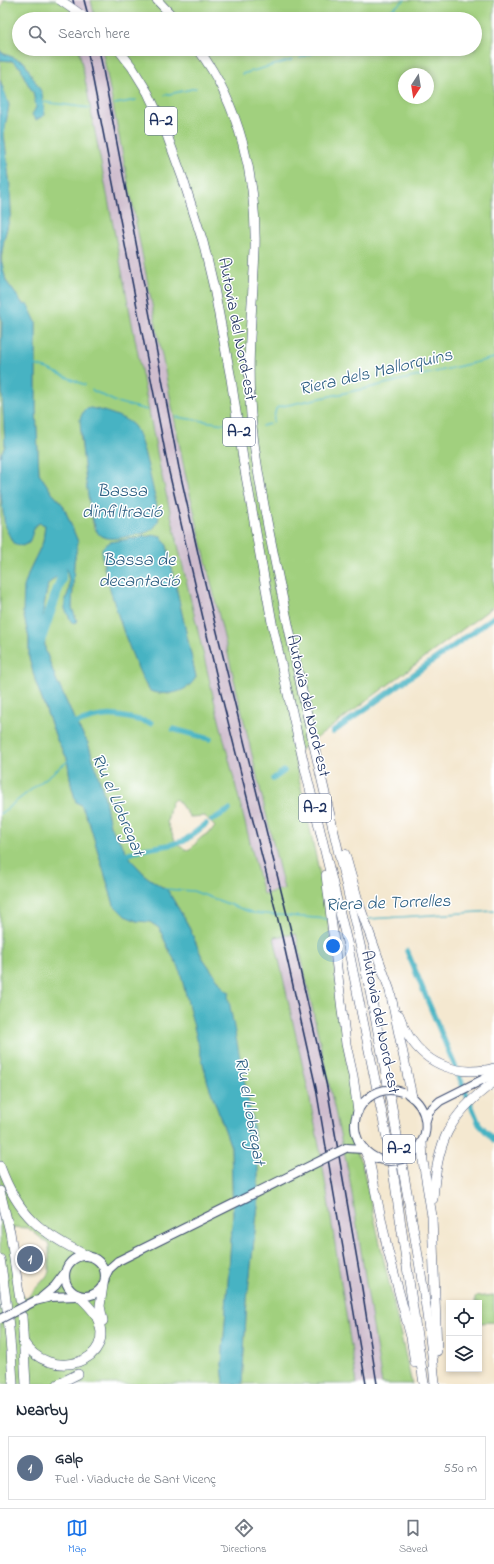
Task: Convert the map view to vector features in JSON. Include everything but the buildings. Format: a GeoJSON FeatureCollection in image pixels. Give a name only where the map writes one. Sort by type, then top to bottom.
{"type":"FeatureCollection","features":[{"type":"Feature","properties":{"kind":"highway"},"geometry":{"type":"LineString","coordinates":[[60,0],[77,12]]}},
{"type":"Feature","properties":{"kind":"highway"},"geometry":{"type":"LineString","coordinates":[[157,0],[168,12]]}},
{"type":"Feature","properties":{"kind":"highway","name":"Autovia del Nord-est"},"geometry":{"type":"LineString","coordinates":[[123,56],[148,93],[164,127],[183,179],[205,250],[214,288],[228,361],[244,465],[273,628],[327,856],[325,867],[335,904],[345,930],[392,1163],[424,1384]]}},
{"type":"Feature","properties":{"kind":"highway","name":"Autovia del Nord-est"},"geometry":{"type":"LineString","coordinates":[[203,56],[222,88],[245,150],[254,215],[255,247],[249,364],[250,399],[253,434],[261,487],[278,577],[319,770],[355,904],[356,929],[385,1069],[410,1213],[436,1384]]}},
{"type":"Feature","properties":{"kind":"highway"},"geometry":{"type":"LineString","coordinates":[[335,904],[334,930],[346,1044],[353,1076],[358,1111]]}},
{"type":"Feature","properties":{"kind":"highway"},"geometry":{"type":"LineString","coordinates":[[355,904],[369,929],[407,1035],[417,1048],[430,1060],[452,1069],[481,1072],[494,1068]]}},
{"type":"Feature","properties":{"kind":"highway"},"geometry":{"type":"LineString","coordinates":[[390,991],[415,1099]]}},
{"type":"Feature","properties":{"kind":"highway"},"geometry":{"type":"LineString","coordinates":[[434,1370],[438,1361],[432,1216],[434,1175],[438,1155],[444,1138],[453,1121],[462,1109],[480,1087],[494,1082]]}},
{"type":"Feature","properties":{"kind":"highway"},"geometry":{"type":"LineString","coordinates":[[422,1142],[423,1161],[432,1216]]}},
{"type":"Feature","properties":{"kind":"highway"},"geometry":{"type":"LineString","coordinates":[[364,1149],[369,1160],[387,1247],[411,1337],[420,1384]]}},
{"type":"Feature","properties":{"kind":"highway"},"geometry":{"type":"LineString","coordinates":[[0,1166],[10,1191],[20,1206],[37,1226],[68,1247],[88,1256]]}},
{"type":"Feature","properties":{"kind":"highway"},"geometry":{"type":"LineString","coordinates":[[0,1191],[10,1232],[20,1300]]}},
{"type":"Feature","properties":{"kind":"highway"},"geometry":{"type":"LineString","coordinates":[[0,1259],[9,1330],[13,1384]]}},
{"type":"Feature","properties":{"kind":"highway"},"geometry":{"type":"LineString","coordinates":[[58,1384],[88,1368],[101,1351],[105,1339],[100,1306],[104,1281]]}},
{"type":"Feature","properties":{"kind":"highway"},"geometry":{"type":"LineString","coordinates":[[23,1341],[34,1360],[43,1368],[55,1372],[71,1372],[83,1367],[93,1358],[100,1342],[101,1330],[96,1316],[78,1296]]}},
{"type":"Feature","properties":{"kind":"highway"},"geometry":{"type":"LineString","coordinates":[[22,1316],[26,1384]]}},
{"type":"Feature","properties":{"kind":"main road"},"geometry":{"type":"LineString","coordinates":[[415,1099],[423,1110],[426,1120],[426,1129],[422,1142],[413,1153],[405,1158],[387,1161],[378,1159],[364,1149],[356,1133],[355,1122],[358,1111],[368,1098],[378,1092],[386,1090],[402,1092],[415,1099],[428,1103],[440,1101],[455,1094],[480,1087],[494,1074]]}},
{"type":"Feature","properties":{"kind":"main road"},"geometry":{"type":"LineString","coordinates":[[426,1120],[429,1111],[440,1101]]}},
{"type":"Feature","properties":{"kind":"main road"},"geometry":{"type":"LineString","coordinates":[[346,1148],[356,1133]]}},
{"type":"Feature","properties":{"kind":"main road"},"geometry":{"type":"LineString","coordinates":[[35,1301],[51,1297],[92,1295],[98,1291],[109,1269],[118,1261],[346,1148],[364,1149]]}},
{"type":"Feature","properties":{"kind":"main road"},"geometry":{"type":"LineString","coordinates":[[0,1319],[35,1301],[56,1286],[66,1268],[72,1261],[80,1257],[88,1256],[98,1262],[103,1268],[104,1281]]}},
{"type":"Feature","properties":{"kind":"main road"},"geometry":{"type":"LineString","coordinates":[[98,1262],[118,1261]]}},
{"type":"Feature","properties":{"kind":"main road"},"geometry":{"type":"LineString","coordinates":[[64,1273],[67,1287],[78,1296]]}},
{"type":"Feature","properties":{"kind":"shaded area"},"geometry":{"type":"Polygon","coordinates":[[[69,0],[91,0],[94,12],[72,12],[69,0]]]}},
{"type":"Feature","properties":{"kind":"shaded area"},"geometry":{"type":"Polygon","coordinates":[[[80,56],[103,56],[185,473],[284,889],[262,894],[215,704],[160,468],[80,56]]]}},
{"type":"Feature","properties":{"kind":"shaded area"},"geometry":{"type":"Polygon","coordinates":[[[296,934],[349,1175],[382,1384],[357,1384],[321,1155],[274,937],[296,934]]]}},
{"type":"Feature","properties":{"kind":"green space"},"geometry":{"type":"Polygon","coordinates":[[[4,0],[69,0],[72,12],[12,12],[12,56],[80,56],[160,468],[215,704],[263,894],[284,889],[185,473],[103,56],[482,56],[482,12],[94,12],[91,0],[494,0],[494,606],[294,755],[326,903],[352,1101],[349,1135],[362,1164],[412,1384],[382,1384],[349,1175],[296,934],[274,937],[321,1155],[357,1384],[242,1384],[247,1300],[258,1205],[258,1168],[253,1126],[225,990],[202,957],[187,923],[168,891],[147,877],[133,862],[110,826],[104,795],[88,743],[77,725],[55,677],[45,649],[43,611],[48,584],[66,568],[69,580],[69,591],[65,599],[77,622],[72,608],[74,562],[78,542],[63,505],[52,493],[39,473],[36,410],[36,322],[6,281],[1,259],[4,239],[11,213],[10,187],[4,134],[9,105],[0,80],[0,60],[12,61],[21,68],[25,79],[33,92],[36,107],[45,115],[30,73],[24,62],[2,53],[0,50],[0,10],[4,0]],[[90,408],[80,433],[94,528],[101,536],[111,538],[159,516],[144,451],[135,428],[117,417],[90,408]],[[156,535],[110,542],[102,556],[104,568],[124,633],[147,688],[156,692],[169,694],[196,677],[167,546],[161,536],[156,535]],[[175,799],[171,803],[167,822],[177,845],[187,850],[215,827],[205,816],[190,817],[175,799]]]}},
{"type":"Feature","properties":{"kind":"green space"},"geometry":{"type":"Polygon","coordinates":[[[0,312],[2,320],[1,371],[5,446],[0,456],[0,312]]]}},
{"type":"Feature","properties":{"kind":"green space"},"geometry":{"type":"Polygon","coordinates":[[[0,488],[5,527],[35,526],[39,523],[45,525],[43,542],[30,569],[23,612],[29,638],[29,657],[36,683],[57,740],[67,758],[71,784],[76,802],[81,805],[89,822],[114,905],[137,921],[150,922],[159,928],[171,954],[179,966],[208,1083],[231,1147],[233,1214],[222,1364],[224,1384],[0,1384],[0,488]],[[12,1227],[21,1295],[27,1299],[45,1279],[49,1272],[49,1244],[28,1228],[12,1227]]]}},
{"type":"Feature","properties":{"kind":"green space"},"geometry":{"type":"Polygon","coordinates":[[[494,1295],[494,1322],[482,1323],[482,1300],[475,1300],[475,1297],[494,1295]]]}},
{"type":"Feature","properties":{"kind":"water"},"geometry":{"type":"Polygon","coordinates":[[[0,50],[2,53],[24,62],[42,93],[45,115],[36,120],[32,115],[36,107],[33,92],[25,79],[21,68],[12,61],[0,60],[0,50]]]}},
{"type":"Feature","properties":{"kind":"water"},"geometry":{"type":"Polygon","coordinates":[[[0,80],[9,105],[4,134],[10,187],[11,213],[4,239],[1,259],[6,281],[23,304],[28,305],[36,322],[36,410],[39,473],[52,493],[63,505],[78,542],[74,562],[72,608],[77,622],[72,623],[65,609],[65,599],[69,592],[69,580],[66,568],[48,584],[43,611],[45,649],[55,677],[77,725],[88,743],[104,795],[110,826],[133,862],[147,877],[168,891],[187,923],[202,957],[225,990],[230,992],[228,996],[253,1126],[258,1168],[258,1205],[247,1300],[242,1384],[224,1384],[222,1364],[233,1214],[231,1147],[208,1083],[179,967],[159,928],[150,922],[137,921],[125,916],[114,905],[89,822],[81,805],[76,802],[71,784],[67,758],[57,740],[36,683],[29,657],[29,638],[23,612],[24,587],[30,569],[43,542],[45,525],[39,523],[35,526],[29,543],[22,546],[13,543],[5,527],[0,488],[0,456],[5,446],[1,371],[2,320],[0,312],[0,80]]]}},
{"type":"Feature","properties":{"kind":"water","name":"Bassa d'infiltració"},"geometry":{"type":"Polygon","coordinates":[[[90,408],[107,412],[125,419],[133,425],[137,431],[148,468],[159,517],[154,528],[147,532],[126,537],[109,538],[101,536],[96,530],[92,518],[86,482],[80,419],[84,410],[90,408]]]}},
{"type":"Feature","properties":{"kind":"water","name":"Bassa de decantació"},"geometry":{"type":"Polygon","coordinates":[[[156,535],[161,536],[167,546],[196,677],[192,683],[182,690],[169,693],[156,693],[150,691],[136,664],[113,598],[103,560],[102,548],[110,542],[156,535]]]}},
{"type":"Feature","properties":{"kind":"waterway"},"geometry":{"type":"LineString","coordinates":[[388,12],[405,0]]}},
{"type":"Feature","properties":{"kind":"waterway"},"geometry":{"type":"LineString","coordinates":[[300,58],[305,56]]}},
{"type":"Feature","properties":{"kind":"waterway"},"geometry":{"type":"LineString","coordinates":[[242,74],[292,60]]}},
{"type":"Feature","properties":{"kind":"waterway"},"geometry":{"type":"LineString","coordinates":[[165,95],[196,88]]}},
{"type":"Feature","properties":{"kind":"waterway"},"geometry":{"type":"LineString","coordinates":[[115,104],[136,100]]}},
{"type":"Feature","properties":{"kind":"waterway"},"geometry":{"type":"LineString","coordinates":[[43,102],[90,108]]}},
{"type":"Feature","properties":{"kind":"waterway","name":"Riera dels Mallorquins"},"geometry":{"type":"LineString","coordinates":[[273,422],[276,409],[278,407],[368,388],[494,358]]}},
{"type":"Feature","properties":{"kind":"waterway","name":"Riera dels Mallorquins"},"geometry":{"type":"LineString","coordinates":[[35,365],[85,385]]}},
{"type":"Feature","properties":{"kind":"waterway","name":"Riera dels Mallorquins"},"geometry":{"type":"LineString","coordinates":[[92,390],[116,402],[147,410]]}},
{"type":"Feature","properties":{"kind":"waterway","name":"Riera dels Mallorquins"},"geometry":{"type":"LineString","coordinates":[[176,417],[224,424]]}},
{"type":"Feature","properties":{"kind":"waterway","name":"Riera dels Mallorquins"},"geometry":{"type":"LineString","coordinates":[[262,426],[269,424]]}},
{"type":"Feature","properties":{"kind":"waterway","name":"Riu el Llobregat"},"geometry":{"type":"LineString","coordinates":[[40,641],[61,580],[61,559]]}},
{"type":"Feature","properties":{"kind":"waterway"},"geometry":{"type":"LineString","coordinates":[[333,732],[494,617]]}},
{"type":"Feature","properties":{"kind":"waterway"},"geometry":{"type":"LineString","coordinates":[[70,726],[101,716],[119,716],[151,723]]}},
{"type":"Feature","properties":{"kind":"waterway"},"geometry":{"type":"LineString","coordinates":[[173,729],[210,739]]}},
{"type":"Feature","properties":{"kind":"waterway"},"geometry":{"type":"LineString","coordinates":[[0,814],[68,761]]}},
{"type":"Feature","properties":{"kind":"waterway"},"geometry":{"type":"LineString","coordinates":[[273,779],[284,771]]}},
{"type":"Feature","properties":{"kind":"waterway"},"geometry":{"type":"LineString","coordinates":[[212,820],[229,810]]}},
{"type":"Feature","properties":{"kind":"waterway"},"geometry":{"type":"LineString","coordinates":[[122,857],[139,850],[184,841],[206,824]]}},
{"type":"Feature","properties":{"kind":"waterway","name":"Riera de Torrelles"},"geometry":{"type":"LineString","coordinates":[[164,889],[193,891],[253,913],[328,919]]}},
{"type":"Feature","properties":{"kind":"waterway","name":"Riera de Torrelles"},"geometry":{"type":"LineString","coordinates":[[368,919],[494,911]]}},
{"type":"Feature","properties":{"kind":"waterway"},"geometry":{"type":"LineString","coordinates":[[407,951],[479,1124],[494,1140]]}},
{"type":"Feature","properties":{"kind":"railway"},"geometry":{"type":"LineString","coordinates":[[73,0],[76,12]]}},
{"type":"Feature","properties":{"kind":"railway"},"geometry":{"type":"LineString","coordinates":[[84,0],[87,12]]}},
{"type":"Feature","properties":{"kind":"railway"},"geometry":{"type":"LineString","coordinates":[[88,56],[169,472],[217,678],[281,932],[316,1088],[366,1384]]}},
{"type":"Feature","properties":{"kind":"railway"},"geometry":{"type":"LineString","coordinates":[[100,56],[179,468],[202,571],[292,935],[327,1087],[377,1384]]}},
{"type":"Feature","properties":{"kind":"place","name":"Galp"},"geometry":{"type":"Point","coordinates":[30,1259]}}]}
